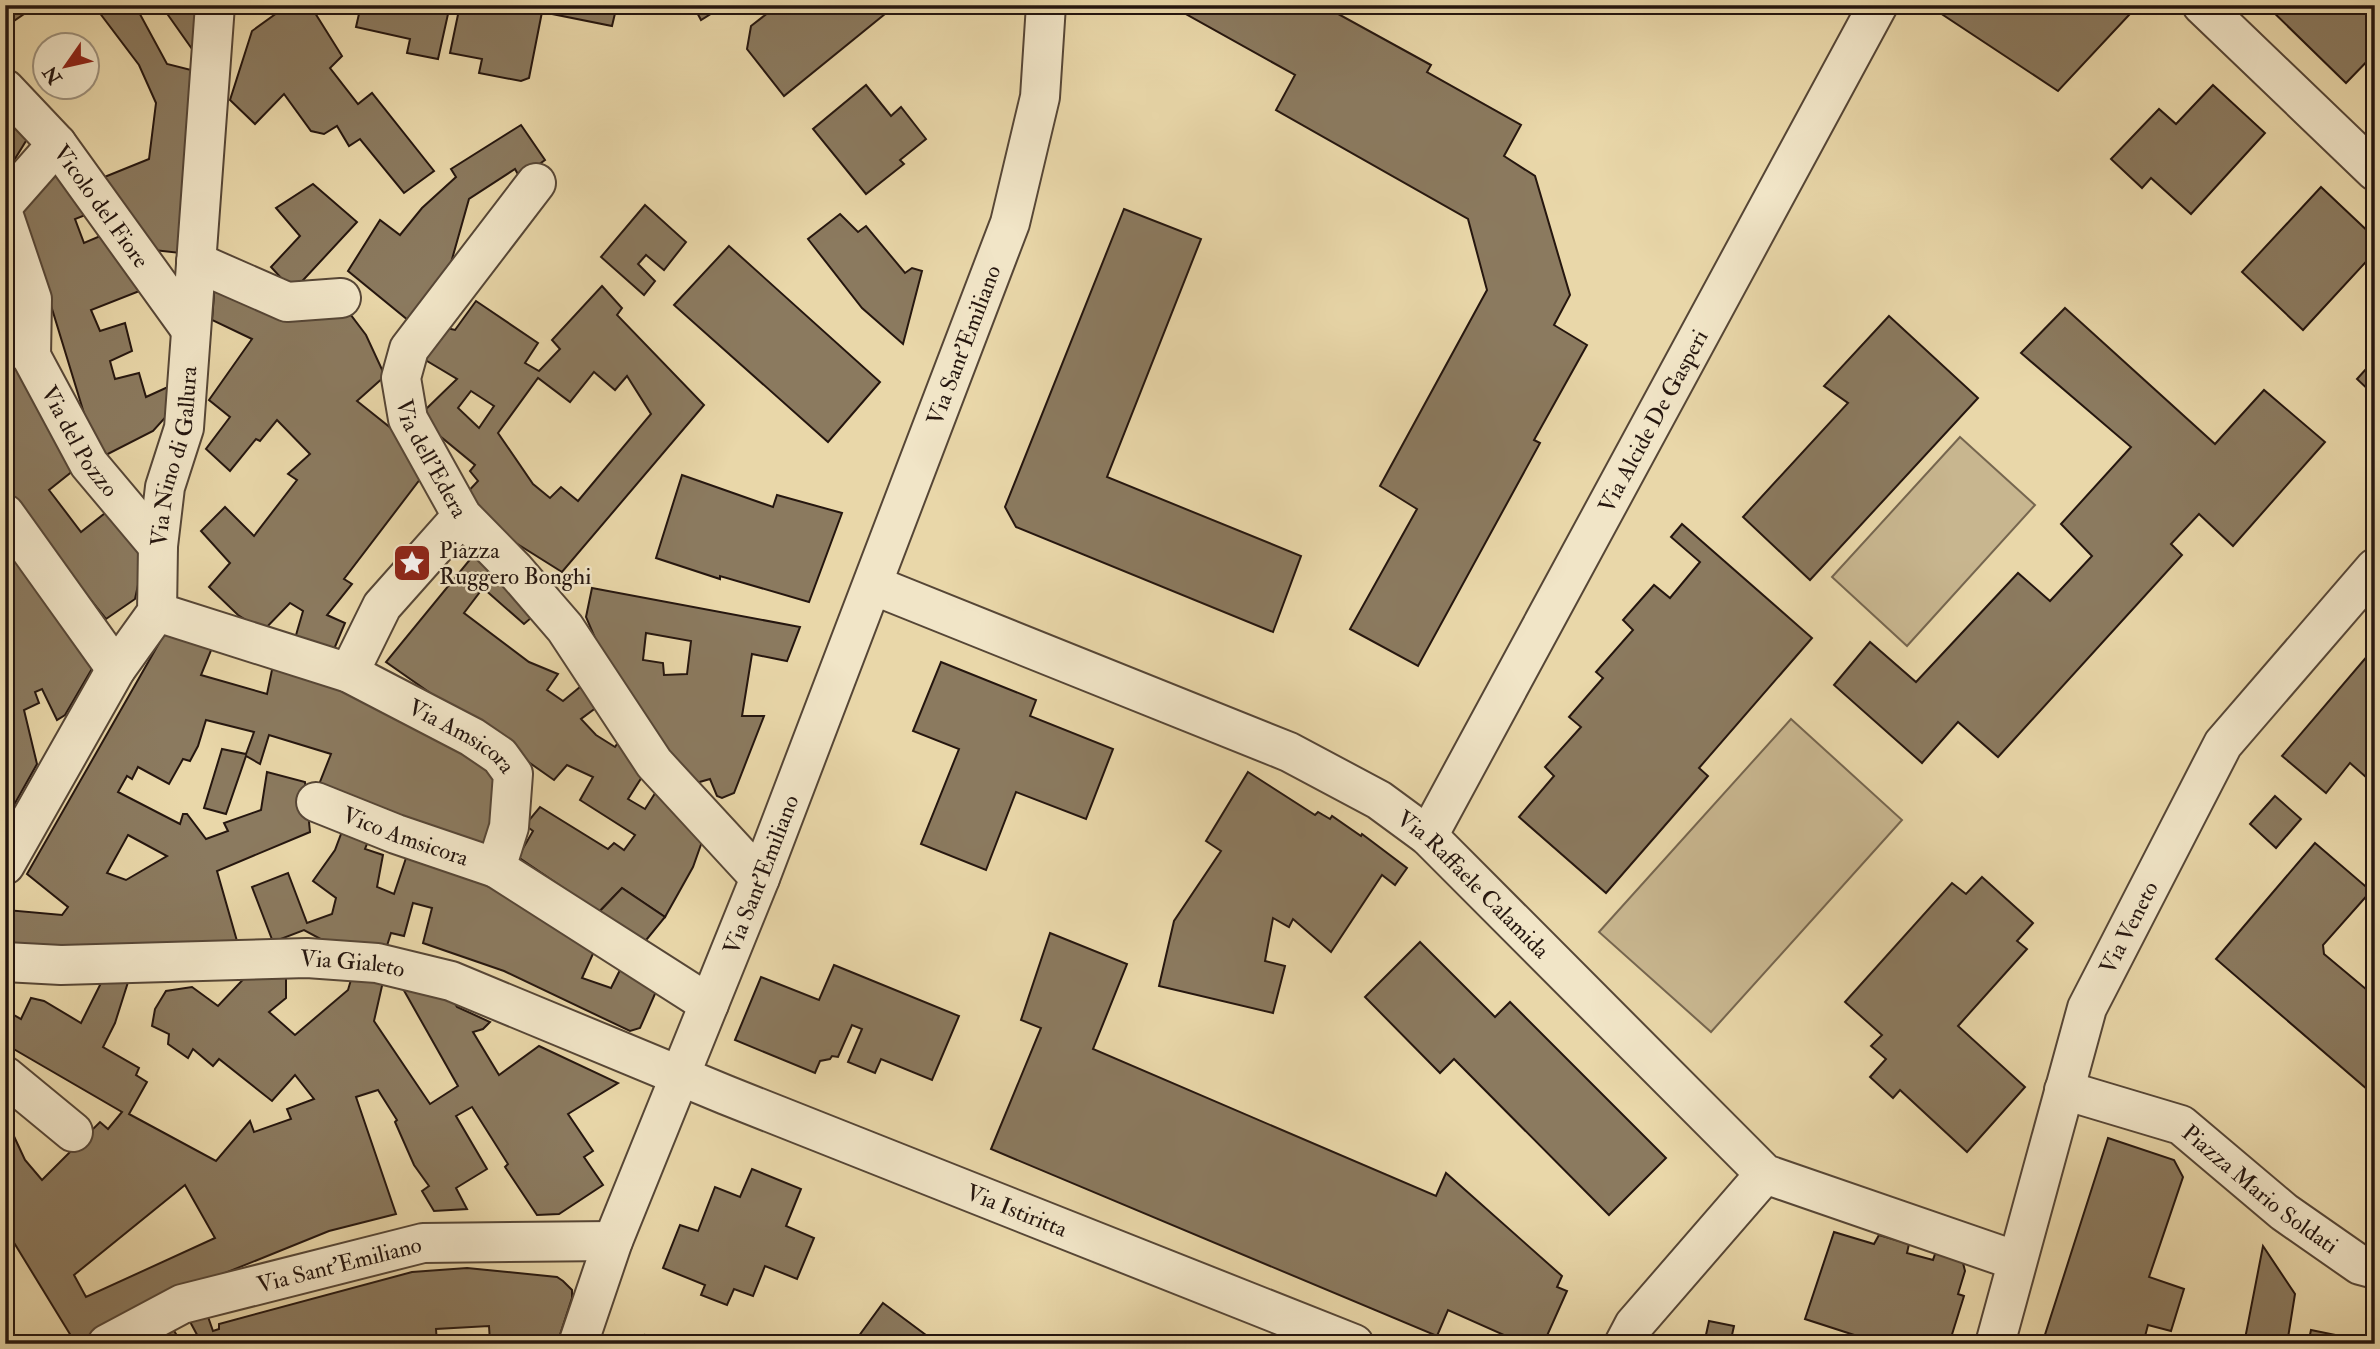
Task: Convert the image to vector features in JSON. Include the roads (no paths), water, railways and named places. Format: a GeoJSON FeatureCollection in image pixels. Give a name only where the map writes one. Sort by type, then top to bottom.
{"type":"FeatureCollection","features":[{"type":"Feature","properties":{"kind":"street","name":"Via Nino di Gallura"},"geometry":{"type":"LineString","coordinates":[[157,612],[158,546],[165,487],[184,428],[215,5]]}},
{"type":"Feature","properties":{"kind":"street","name":"Via Sant'Emiliano"},"geometry":{"type":"LineString","coordinates":[[107,1344],[182,1304],[423,1243],[613,1241],[760,878],[1010,223],[1040,97],[1046,5]]}},
{"type":"Feature","properties":{"kind":"street","name":"Via Alcide De Gasperi"},"geometry":{"type":"LineString","coordinates":[[1428,836],[1878,5]]}},
{"type":"Feature","properties":{"kind":"street"},"geometry":{"type":"LineString","coordinates":[[2202,5],[2375,171]]}},
{"type":"Feature","properties":{"kind":"street","name":"Vicolo del Fiore"},"geometry":{"type":"LineString","coordinates":[[5,89],[57,144],[191,330]]}},
{"type":"Feature","properties":{"kind":"street"},"geometry":{"type":"LineString","coordinates":[[5,203],[57,144]]}},
{"type":"Feature","properties":{"kind":"street","name":"Via dell'Edera"},"geometry":{"type":"LineString","coordinates":[[536,183],[409,349],[401,378],[408,419],[462,516],[514,569],[565,628],[654,763],[760,878]]}},
{"type":"Feature","properties":{"kind":"street"},"geometry":{"type":"LineString","coordinates":[[5,219],[32,299],[18,344]]}},
{"type":"Feature","properties":{"kind":"street"},"geometry":{"type":"LineString","coordinates":[[196,262],[286,302],[341,298]]}},
{"type":"Feature","properties":{"kind":"street","name":"Via del Pozzo"},"geometry":{"type":"LineString","coordinates":[[18,344],[89,464],[158,546]]}},
{"type":"Feature","properties":{"kind":"street"},"geometry":{"type":"LineString","coordinates":[[5,513],[116,669]]}},
{"type":"Feature","properties":{"kind":"street"},"geometry":{"type":"LineString","coordinates":[[349,673],[382,606],[462,516]]}},
{"type":"Feature","properties":{"kind":"street","name":"Via Veneto"},"geometry":{"type":"LineString","coordinates":[[1995,1344],[2087,1008],[2223,744],[2374,571]]}},
{"type":"Feature","properties":{"kind":"street","name":"Via Raffaele Calamida"},"geometry":{"type":"LineString","coordinates":[[873,585],[1289,752],[1379,800],[1428,836],[1765,1174],[2017,1261]]}},
{"type":"Feature","properties":{"kind":"street"},"geometry":{"type":"LineString","coordinates":[[5,865],[116,669],[157,612]]}},
{"type":"Feature","properties":{"kind":"street","name":"Via Amsicora"},"geometry":{"type":"LineString","coordinates":[[157,612],[349,673],[472,737],[500,756],[513,774],[509,827],[496,868]]}},
{"type":"Feature","properties":{"kind":"street","name":"Vico Amsicora"},"geometry":{"type":"LineString","coordinates":[[316,802],[396,834],[496,868]]}},
{"type":"Feature","properties":{"kind":"street"},"geometry":{"type":"LineString","coordinates":[[496,868],[709,1004]]}},
{"type":"Feature","properties":{"kind":"street","name":"Via Gialeto"},"geometry":{"type":"LineString","coordinates":[[5,962],[61,965],[307,958],[377,963],[451,981],[681,1077]]}},
{"type":"Feature","properties":{"kind":"street"},"geometry":{"type":"LineString","coordinates":[[5,1076],[73,1132]]}},
{"type":"Feature","properties":{"kind":"street","name":"Via Istiritta"},"geometry":{"type":"LineString","coordinates":[[681,1077],[1354,1344]]}},
{"type":"Feature","properties":{"kind":"street","name":"Piazza Mario Soldati"},"geometry":{"type":"LineString","coordinates":[[2064,1090],[2181,1125],[2284,1212],[2360,1265],[2375,1269]]}},
{"type":"Feature","properties":{"kind":"street"},"geometry":{"type":"LineString","coordinates":[[1624,1344],[1634,1325],[1765,1174]]}},
{"type":"Feature","properties":{"kind":"street"},"geometry":{"type":"LineString","coordinates":[[578,1344],[613,1241]]}},
{"type":"Feature","properties":{"kind":"place","name":"Piazza Ruggero Bonghi"},"geometry":{"type":"Point","coordinates":[412,563]}}]}
